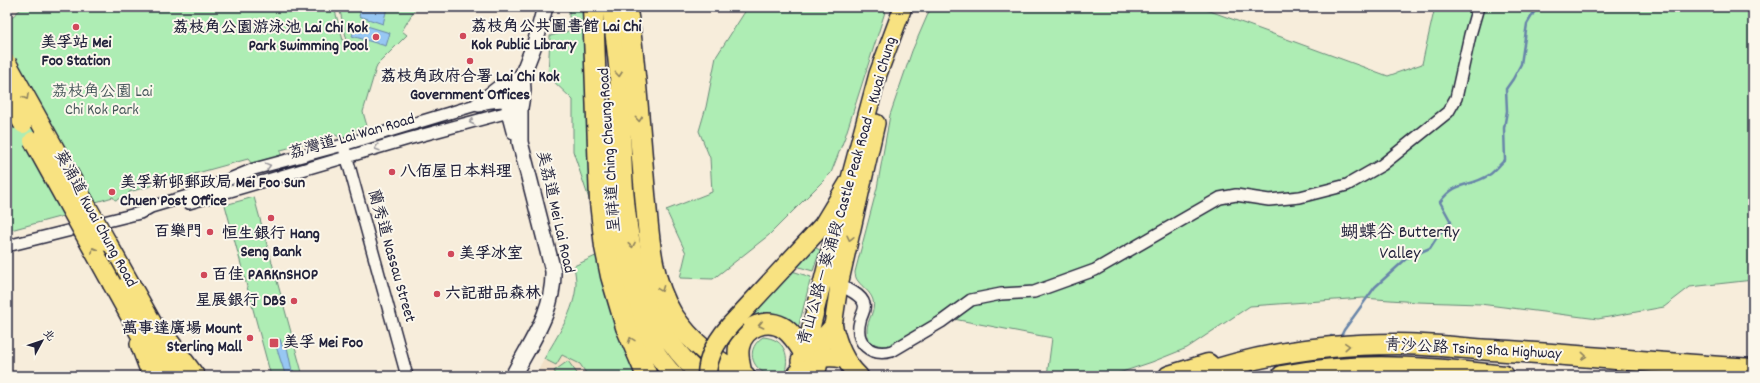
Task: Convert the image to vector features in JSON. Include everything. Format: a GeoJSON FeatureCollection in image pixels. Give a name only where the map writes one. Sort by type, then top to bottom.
{"type":"FeatureCollection","features":[{"type":"Feature","properties":{"kind":"highway"},"geometry":{"type":"LineString","coordinates":[[594,7],[600,202],[606,247],[618,303],[634,350],[647,376]]}},
{"type":"Feature","properties":{"kind":"highway","name":"呈祥道 Ching Cheung Road"},"geometry":{"type":"LineString","coordinates":[[594,7],[606,81],[610,187],[617,245],[627,286],[639,320],[661,360],[675,376]]}},
{"type":"Feature","properties":{"kind":"highway","name":"呈祥道 Ching Cheung Road"},"geometry":{"type":"LineString","coordinates":[[611,7],[620,86],[625,204],[635,262],[644,291],[663,333],[682,358],[701,376]]}},
{"type":"Feature","properties":{"kind":"highway"},"geometry":{"type":"LineString","coordinates":[[626,7],[632,42],[649,239],[658,282],[672,313],[681,327],[710,356],[725,366],[744,375]]}},
{"type":"Feature","properties":{"kind":"highway","name":"葵涌道 Kwai Chung Road"},"geometry":{"type":"LineString","coordinates":[[7,63],[136,311],[163,376]]}},
{"type":"Feature","properties":{"kind":"highway","name":"葵涌道 Kwai Chung Road"},"geometry":{"type":"LineString","coordinates":[[7,97],[136,311],[182,376]]}},
{"type":"Feature","properties":{"kind":"highway"},"geometry":{"type":"LineString","coordinates":[[707,376],[708,365],[716,345],[737,318],[823,225],[850,182]]}},
{"type":"Feature","properties":{"kind":"highway"},"geometry":{"type":"LineString","coordinates":[[744,375],[739,360],[740,343],[749,330],[758,325],[768,323],[780,326],[790,333],[811,354],[844,359]]}},
{"type":"Feature","properties":{"kind":"highway"},"geometry":{"type":"LineString","coordinates":[[833,326],[837,343],[844,359],[859,376]]}},
{"type":"Feature","properties":{"kind":"highway","name":"青沙公路 Tsing Sha Highway"},"geometry":{"type":"LineString","coordinates":[[1196,376],[1224,366],[1309,348],[1398,344],[1553,353],[1681,365],[1753,369]]}},
{"type":"Feature","properties":{"kind":"highway"},"geometry":{"type":"LineString","coordinates":[[1169,376],[1206,365],[1247,356],[1309,348]]}},
{"type":"Feature","properties":{"kind":"highway"},"geometry":{"type":"LineString","coordinates":[[796,375],[811,354]]}},
{"type":"Feature","properties":{"kind":"highway","name":"青沙公路 Tsing Sha Highway"},"geometry":{"type":"LineString","coordinates":[[1282,376],[1326,369],[1381,368],[1472,372],[1504,376]]}},
{"type":"Feature","properties":{"kind":"highway"},"geometry":{"type":"LineString","coordinates":[[1306,376],[1326,369]]}},
{"type":"Feature","properties":{"kind":"main road"},"geometry":{"type":"LineString","coordinates":[[513,107],[523,90],[522,76],[536,40],[545,7]]}},
{"type":"Feature","properties":{"kind":"main road","name":"青山公路－葵涌段 Castle Peak Road – Kwai Chung"},"geometry":{"type":"LineString","coordinates":[[816,376],[808,340],[822,278],[833,240],[843,216],[850,182],[878,74],[903,7]]}},
{"type":"Feature","properties":{"kind":"main road","name":"青山公路－葵涌段 Castle Peak Road – Kwai Chung"},"geometry":{"type":"LineString","coordinates":[[811,354],[824,335],[833,326],[839,285],[883,98],[896,55],[915,7]]}},
{"type":"Feature","properties":{"kind":"main road"},"geometry":{"type":"LineString","coordinates":[[475,105],[498,89],[522,76]]}},
{"type":"Feature","properties":{"kind":"main road","name":"美荔道 Mei Lai Road"},"geometry":{"type":"LineString","coordinates":[[513,107],[520,142],[553,271],[553,287],[550,303],[541,325],[513,376]]}},
{"type":"Feature","properties":{"kind":"main road"},"geometry":{"type":"LineString","coordinates":[[136,311],[151,376]]}},
{"type":"Feature","properties":{"kind":"main road"},"geometry":{"type":"LineString","coordinates":[[136,311],[190,366],[196,376]]}},
{"type":"Feature","properties":{"kind":"street"},"geometry":{"type":"LineString","coordinates":[[822,278],[839,285],[858,295],[862,299],[864,305],[859,329],[861,339],[869,350],[883,354],[892,352],[941,322],[971,300],[1001,294],[1034,292],[1096,270],[1207,204],[1220,198],[1236,195],[1269,200],[1281,200],[1300,197],[1347,184],[1382,165],[1448,112],[1456,98],[1470,34],[1478,7]]}},
{"type":"Feature","properties":{"kind":"street","name":"荔灣道 Lai Wan Road"},"geometry":{"type":"LineString","coordinates":[[7,246],[140,213],[151,207],[191,195],[254,169],[343,146],[475,105],[499,101],[513,107]]}},
{"type":"Feature","properties":{"kind":"street","name":"荔灣道 Lai Wan Road"},"geometry":{"type":"LineString","coordinates":[[140,213],[155,214],[513,107]]}},
{"type":"Feature","properties":{"kind":"street","name":"蘭秀道 Nassau Street"},"geometry":{"type":"LineString","coordinates":[[343,146],[407,376]]}},
{"type":"Feature","properties":{"kind":"shaded area"},"geometry":{"type":"Polygon","coordinates":[[[562,355],[580,364],[588,376],[535,376],[544,359],[556,364],[562,355]]]}},
{"type":"Feature","properties":{"kind":"green space","name":"荔枝角公園 Lai Chi Kok Park"},"geometry":{"type":"Polygon","coordinates":[[[23,7],[334,7],[344,44],[348,45],[339,7],[416,7],[402,31],[407,35],[377,65],[363,112],[367,126],[355,130],[356,135],[345,142],[336,135],[281,150],[281,163],[255,168],[248,159],[129,192],[130,196],[115,200],[113,197],[62,212],[63,216],[7,231],[7,18],[11,18],[23,7]]]}},
{"type":"Feature","properties":{"kind":"green space"},"geometry":{"type":"Polygon","coordinates":[[[569,7],[584,7],[592,208],[573,151],[573,100],[548,76],[550,36],[569,31],[569,7]]]}},
{"type":"Feature","properties":{"kind":"green space"},"geometry":{"type":"Polygon","coordinates":[[[748,7],[885,7],[885,12],[845,137],[831,173],[769,235],[713,279],[680,278],[686,253],[666,210],[712,192],[710,158],[699,131],[706,107],[716,57],[748,7]]]}},
{"type":"Feature","properties":{"kind":"green space"},"geometry":{"type":"Polygon","coordinates":[[[931,7],[1199,7],[1388,76],[1422,64],[1435,7],[1753,7],[1753,280],[1690,287],[1664,307],[1598,319],[1480,304],[1417,302],[1363,298],[1250,306],[1187,348],[1110,376],[1047,376],[1052,338],[938,316],[911,339],[895,345],[882,346],[871,341],[868,337],[867,326],[874,304],[872,297],[857,280],[855,272],[877,188],[890,115],[912,51],[931,7]]]}},
{"type":"Feature","properties":{"kind":"green space"},"geometry":{"type":"Polygon","coordinates":[[[254,197],[303,376],[271,376],[225,205],[254,197]]]}},
{"type":"Feature","properties":{"kind":"green space"},"geometry":{"type":"Polygon","coordinates":[[[810,245],[820,250],[813,271],[792,265],[810,245]]]}},
{"type":"Feature","properties":{"kind":"green space"},"geometry":{"type":"Polygon","coordinates":[[[602,253],[663,376],[588,376],[580,364],[562,355],[556,365],[544,359],[569,314],[575,294],[576,277],[574,266],[602,253]]]}},
{"type":"Feature","properties":{"kind":"green space"},"geometry":{"type":"Polygon","coordinates":[[[792,271],[811,277],[797,333],[744,321],[792,271]]]}},
{"type":"Feature","properties":{"kind":"green space"},"geometry":{"type":"Polygon","coordinates":[[[763,337],[771,338],[777,341],[784,350],[786,355],[786,369],[784,376],[769,375],[758,368],[754,363],[752,352],[754,347],[763,337]]]}},
{"type":"Feature","properties":{"kind":"green space"},"geometry":{"type":"Polygon","coordinates":[[[568,361],[579,376],[557,376],[554,371],[568,361]]]}},
{"type":"Feature","properties":{"kind":"water"},"geometry":{"type":"Polygon","coordinates":[[[362,7],[387,8],[383,24],[359,16],[362,7]]]}},
{"type":"Feature","properties":{"kind":"water"},"geometry":{"type":"Polygon","coordinates":[[[357,23],[390,33],[386,46],[352,36],[357,23]]]}},
{"type":"Feature","properties":{"kind":"water"},"geometry":{"type":"Polygon","coordinates":[[[280,339],[283,348],[287,347],[292,371],[293,370],[295,376],[284,376],[285,374],[274,340],[280,339]]]}},
{"type":"Feature","properties":{"kind":"waterway"},"geometry":{"type":"LineString","coordinates":[[1340,338],[1344,330],[1375,287],[1407,258],[1430,248],[1439,234],[1451,222],[1440,202],[1446,195],[1457,187],[1475,182],[1489,175],[1505,160],[1504,128],[1507,111],[1506,89],[1521,64],[1527,24],[1537,7]]}},
{"type":"Feature","properties":{"kind":"waterway"},"geometry":{"type":"LineString","coordinates":[[1331,336],[1337,338]]}},
{"type":"Feature","properties":{"kind":"waterway"},"geometry":{"type":"LineString","coordinates":[[1368,353],[1378,359]]}},
{"type":"Feature","properties":{"kind":"place","name":"美孚站 Mei Foo Station"},"geometry":{"type":"Point","coordinates":[76,27]}},
{"type":"Feature","properties":{"kind":"place","name":"荔枝角公共圖書館 Lai Chi Kok Public Library"},"geometry":{"type":"Point","coordinates":[463,36]}},
{"type":"Feature","properties":{"kind":"place","name":"荔枝角公園游泳池 Lai Chi Kok Park Swimming Pool"},"geometry":{"type":"Point","coordinates":[376,37]}},
{"type":"Feature","properties":{"kind":"place","name":"荔枝角政府合署 Lai Chi Kok Government Offices"},"geometry":{"type":"Point","coordinates":[470,61]}},
{"type":"Feature","properties":{"kind":"place","name":"八佰屋日本料理"},"geometry":{"type":"Point","coordinates":[392,172]}},
{"type":"Feature","properties":{"kind":"place","name":"美孚新邨郵政局 Mei Foo Sun Chuen Post Office"},"geometry":{"type":"Point","coordinates":[112,192]}},
{"type":"Feature","properties":{"kind":"place","name":"恒生銀行 Hang Seng Bank"},"geometry":{"type":"Point","coordinates":[271,218]}},
{"type":"Feature","properties":{"kind":"place","name":"百樂門"},"geometry":{"type":"Point","coordinates":[210,232]}},
{"type":"Feature","properties":{"kind":"place","name":"美孚冰室"},"geometry":{"type":"Point","coordinates":[451,254]}},
{"type":"Feature","properties":{"kind":"place","name":"百佳 PARKnSHOP"},"geometry":{"type":"Point","coordinates":[204,275]}},
{"type":"Feature","properties":{"kind":"place","name":"六記甜品森林"},"geometry":{"type":"Point","coordinates":[437,294]}},
{"type":"Feature","properties":{"kind":"place","name":"星展銀行 DBS"},"geometry":{"type":"Point","coordinates":[294,301]}},
{"type":"Feature","properties":{"kind":"place","name":"萬事達廣場 Mount Sterling Mall"},"geometry":{"type":"Point","coordinates":[250,338]}},
{"type":"Feature","properties":{"kind":"place","name":"美孚 Mei Foo"},"geometry":{"type":"Point","coordinates":[274,343]}},
{"type":"Feature","properties":{"kind":"district","name":"蝴蝶谷 Butterfly Valley"},"geometry":{"type":"Point","coordinates":[1400,243]}}]}
